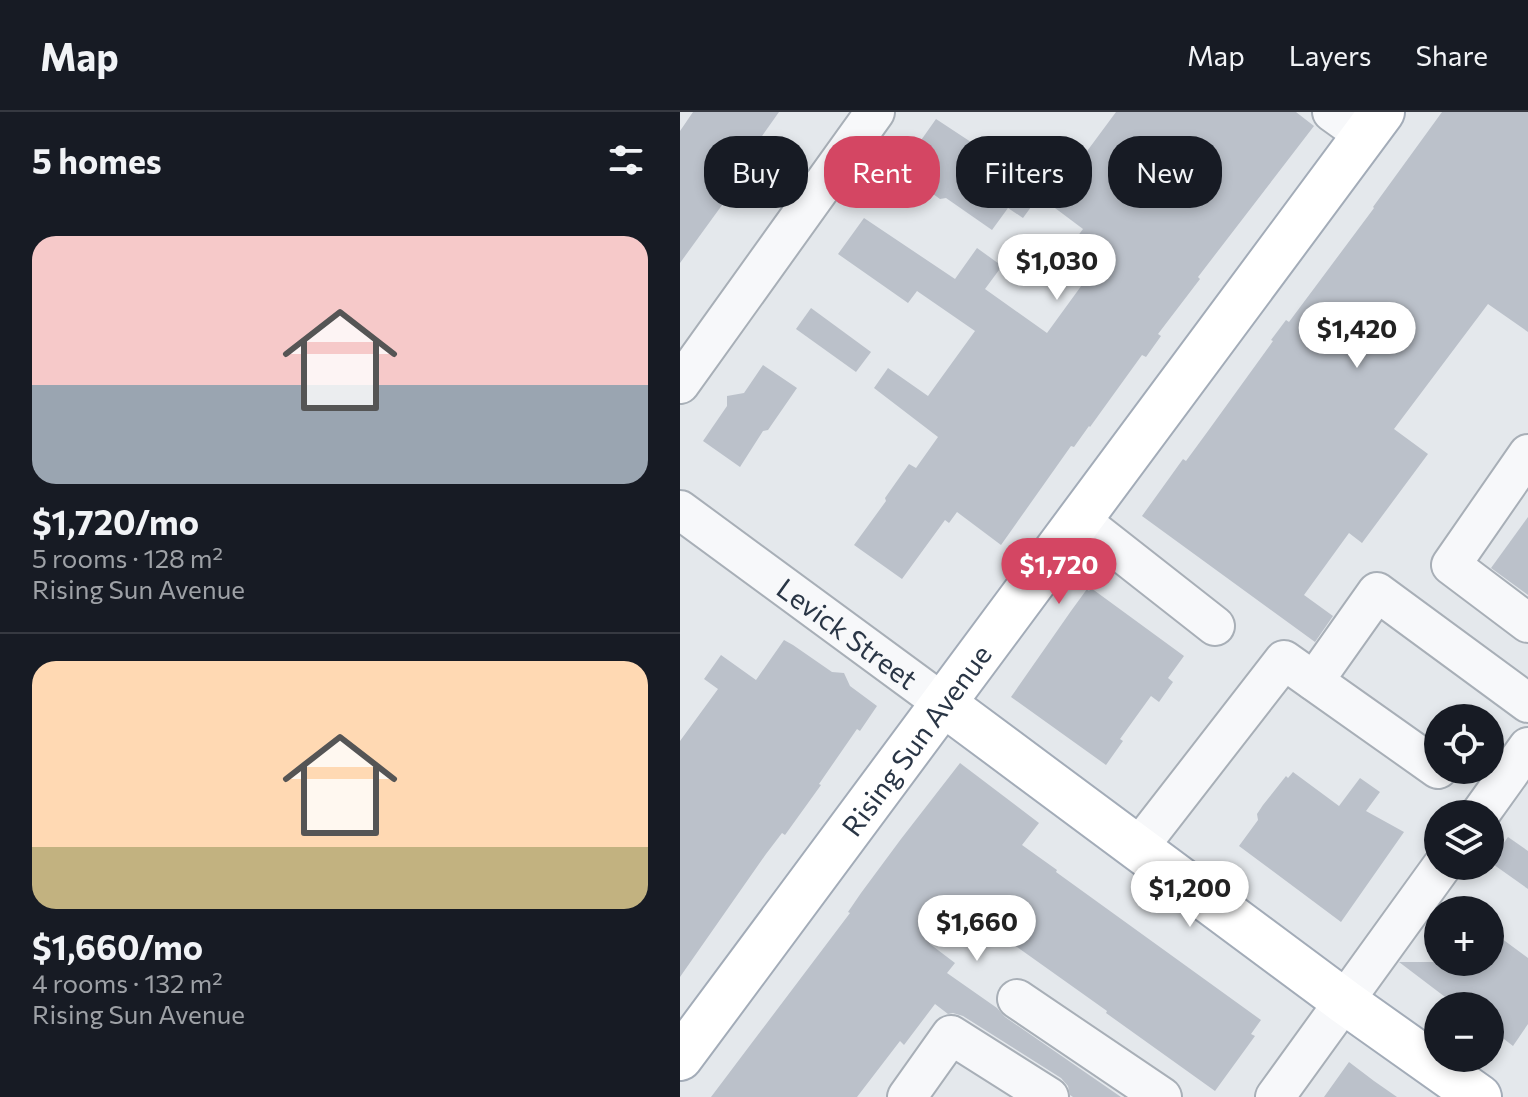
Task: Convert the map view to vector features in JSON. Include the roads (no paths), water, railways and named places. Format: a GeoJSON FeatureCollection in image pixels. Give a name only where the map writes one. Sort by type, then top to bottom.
{"type":"FeatureCollection","features":[{"type":"Feature","properties":{"kind":"main road","name":"Rising Sun Avenue"},"geometry":{"type":"LineString","coordinates":[[680,1058],[1080,520],[1359,120]]}},
{"type":"Feature","properties":{"kind":"main road","name":"Levick Street"},"geometry":{"type":"LineString","coordinates":[[944,704],[1345,1002],[1479,1097]]}},
{"type":"Feature","properties":{"kind":"street"},"geometry":{"type":"LineString","coordinates":[[680,384],[875,112]]}},
{"type":"Feature","properties":{"kind":"street"},"geometry":{"type":"LineString","coordinates":[[1528,454],[1451,565],[1528,623]]}},
{"type":"Feature","properties":{"kind":"street","name":"Levick Street"},"geometry":{"type":"LineString","coordinates":[[680,510],[944,704]]}},
{"type":"Feature","properties":{"kind":"street"},"geometry":{"type":"LineString","coordinates":[[1080,520],[1215,626]]}},
{"type":"Feature","properties":{"kind":"street"},"geometry":{"type":"LineString","coordinates":[[1314,681],[1377,592],[1528,703]]}},
{"type":"Feature","properties":{"kind":"street"},"geometry":{"type":"LineString","coordinates":[[1138,848],[1284,660],[1424,758]]}},
{"type":"Feature","properties":{"kind":"street"},"geometry":{"type":"LineString","coordinates":[[1490,800],[1528,747]]}},
{"type":"Feature","properties":{"kind":"street"},"geometry":{"type":"LineString","coordinates":[[1456,784],[1473,800]]}},
{"type":"Feature","properties":{"kind":"street"},"geometry":{"type":"LineString","coordinates":[[1275,1097],[1432,880]]}},
{"type":"Feature","properties":{"kind":"street"},"geometry":{"type":"LineString","coordinates":[[1017,999],[1162,1097]]}},
{"type":"Feature","properties":{"kind":"street"},"geometry":{"type":"LineString","coordinates":[[907,1097],[951,1035],[1049,1097]]}}]}
